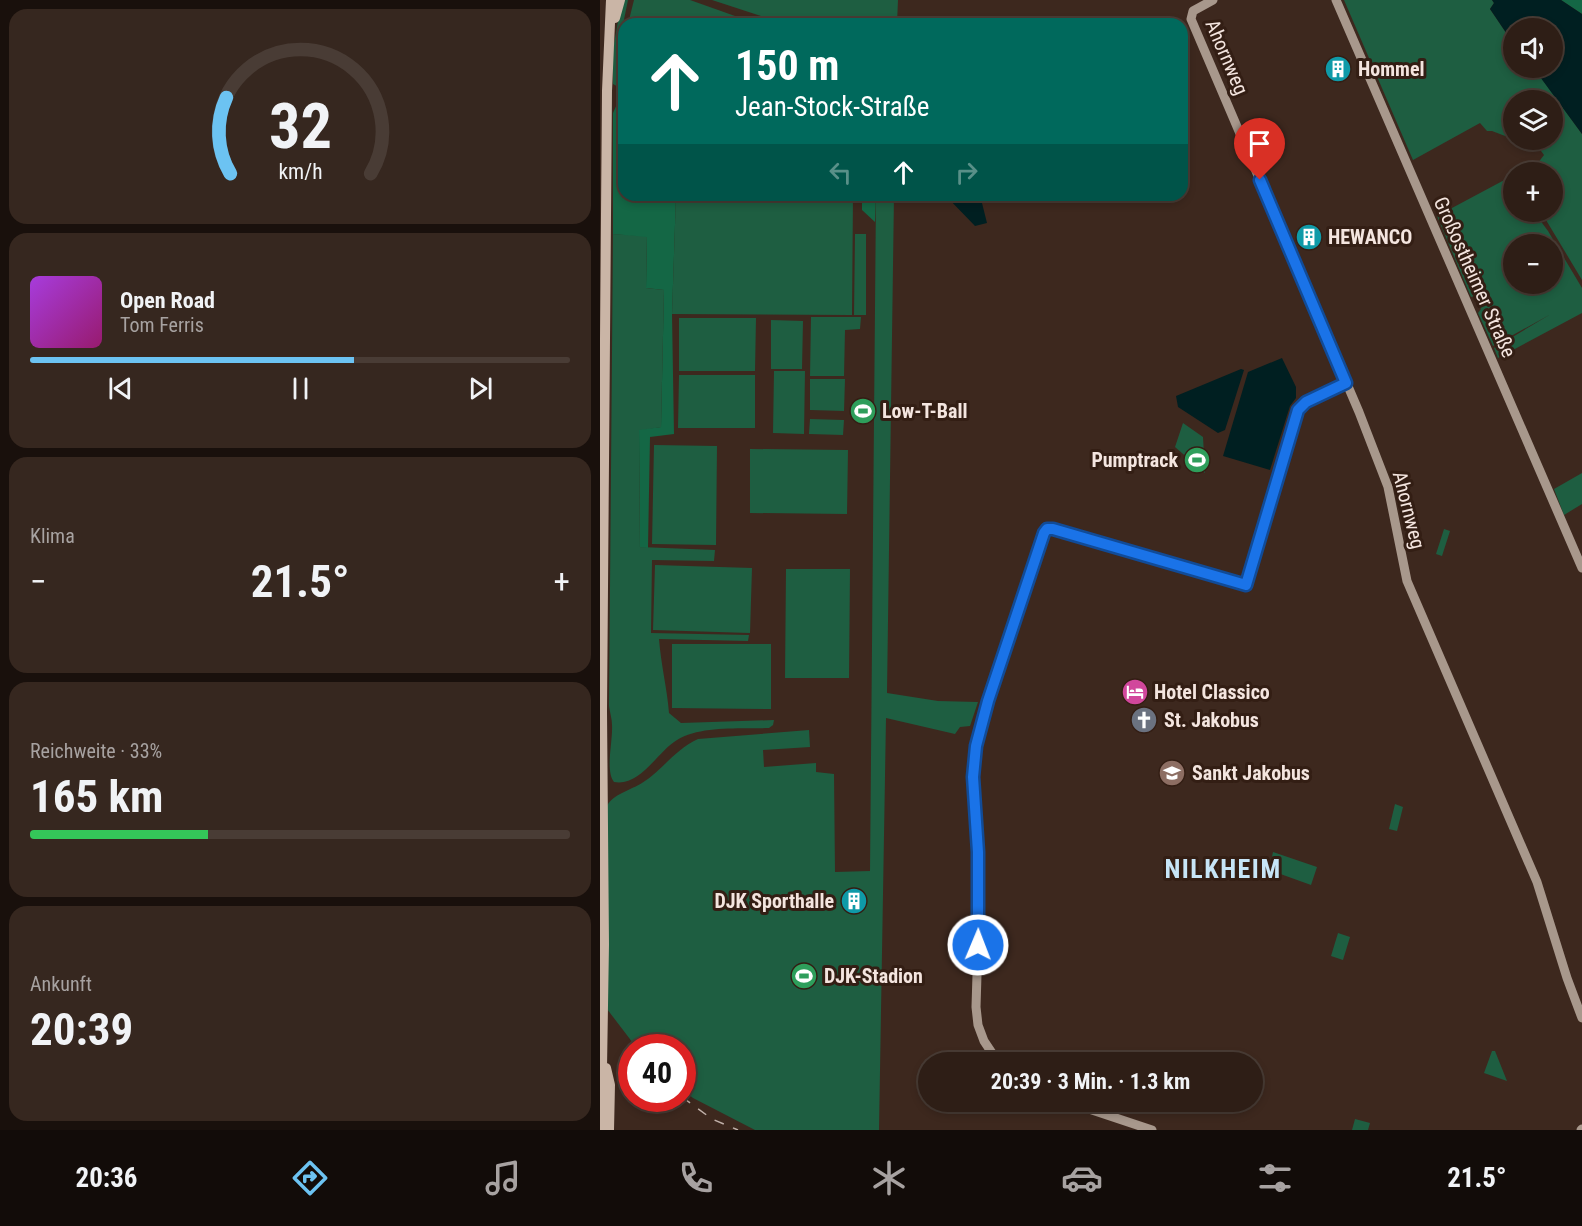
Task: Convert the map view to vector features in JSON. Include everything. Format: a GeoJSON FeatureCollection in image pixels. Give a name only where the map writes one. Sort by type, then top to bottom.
{"type":"FeatureCollection","features":[{"type":"Feature","properties":{"kind":"main road"},"geometry":{"type":"LineString","coordinates":[[601,1130],[603,482],[607,91],[611,0]]}},
{"type":"Feature","properties":{"kind":"main road"},"geometry":{"type":"LineString","coordinates":[[610,51],[620,0]]}},
{"type":"Feature","properties":{"kind":"main road"},"geometry":{"type":"LineString","coordinates":[[603,1052],[610,1085],[609,1130]]}},
{"type":"Feature","properties":{"kind":"street","name":"Ahornweg"},"geometry":{"type":"LineString","coordinates":[[1213,0],[1191,14],[1196,30],[1388,487],[1407,581],[1537,882],[1582,1018]]}},
{"type":"Feature","properties":{"kind":"street","name":"Großostheimer Straße"},"geometry":{"type":"LineString","coordinates":[[1336,0],[1582,568]]}},
{"type":"Feature","properties":{"kind":"street"},"geometry":{"type":"LineString","coordinates":[[991,1052],[978,1025],[976,1007],[979,910],[973,777],[981,723],[1047,529],[1246,585],[1298,410],[1306,402],[1346,383]]}},
{"type":"Feature","properties":{"kind":"street"},"geometry":{"type":"LineString","coordinates":[[1098,1112],[1152,1130]]}},
{"type":"Feature","properties":{"kind":"green space"},"geometry":{"type":"Polygon","coordinates":[[[622,0],[628,0],[624,18],[619,18],[622,0]]]}},
{"type":"Feature","properties":{"kind":"green space"},"geometry":{"type":"Polygon","coordinates":[[[634,0],[690,0],[736,18],[630,18],[634,0]]]}},
{"type":"Feature","properties":{"kind":"green space"},"geometry":{"type":"Polygon","coordinates":[[[712,0],[898,0],[897,18],[767,18],[712,0]]]}},
{"type":"Feature","properties":{"kind":"green space"},"geometry":{"type":"Polygon","coordinates":[[[1344,0],[1492,0],[1494,3],[1490,9],[1503,28],[1503,78],[1541,78],[1550,90],[1503,90],[1503,135],[1487,131],[1480,123],[1413,160],[1344,0]]]}},
{"type":"Feature","properties":{"kind":"green space"},"geometry":{"type":"Polygon","coordinates":[[[1561,0],[1582,0],[1582,14],[1561,0]]]}},
{"type":"Feature","properties":{"kind":"green space"},"geometry":{"type":"Polygon","coordinates":[[[618,22],[618,87],[613,84],[613,49],[618,22]]]}},
{"type":"Feature","properties":{"kind":"green space"},"geometry":{"type":"Polygon","coordinates":[[[617,104],[618,201],[676,201],[672,314],[674,434],[650,437],[648,548],[640,547],[639,430],[661,427],[664,290],[646,288],[647,237],[613,234],[613,113],[617,104]]]}},
{"type":"Feature","properties":{"kind":"green space"},"geometry":{"type":"Polygon","coordinates":[[[1563,108],[1582,134],[1582,280],[1563,248],[1563,234],[1554,234],[1547,222],[1563,222],[1563,162],[1539,162],[1544,155],[1540,150],[1563,150],[1563,108]]]}},
{"type":"Feature","properties":{"kind":"green space"},"geometry":{"type":"Polygon","coordinates":[[[1503,181],[1503,222],[1541,222],[1550,234],[1503,234],[1503,294],[1563,294],[1563,256],[1582,288],[1582,313],[1498,358],[1494,348],[1551,314],[1493,346],[1478,313],[1481,309],[1474,296],[1471,297],[1437,216],[1503,181]]]}},
{"type":"Feature","properties":{"kind":"green space"},"geometry":{"type":"Polygon","coordinates":[[[676,201],[853,201],[852,315],[672,314],[676,201]]]}},
{"type":"Feature","properties":{"kind":"green space"},"geometry":{"type":"Polygon","coordinates":[[[862,201],[876,201],[875,222],[862,210],[862,201]]]}},
{"type":"Feature","properties":{"kind":"green space"},"geometry":{"type":"Polygon","coordinates":[[[876,201],[894,201],[887,693],[938,701],[978,702],[970,726],[960,727],[955,734],[886,718],[879,1130],[755,1130],[696,1100],[696,1034],[626,1034],[607,1009],[607,806],[618,795],[649,778],[682,749],[698,739],[809,730],[810,747],[763,750],[764,767],[816,763],[816,772],[834,774],[835,872],[870,871],[876,201]]]}},
{"type":"Feature","properties":{"kind":"green space"},"geometry":{"type":"Polygon","coordinates":[[[613,234],[647,236],[646,288],[664,290],[661,427],[639,431],[640,547],[715,550],[714,561],[652,560],[651,633],[749,635],[748,641],[659,639],[669,713],[681,723],[774,720],[773,725],[769,728],[710,730],[687,735],[670,745],[640,774],[623,782],[614,782],[610,771],[613,234]]]}},
{"type":"Feature","properties":{"kind":"green space"},"geometry":{"type":"Polygon","coordinates":[[[855,234],[866,234],[866,315],[854,315],[855,234]]]}},
{"type":"Feature","properties":{"kind":"green space"},"geometry":{"type":"Polygon","coordinates":[[[811,317],[861,317],[860,329],[845,330],[844,376],[810,376],[811,317]]]}},
{"type":"Feature","properties":{"kind":"green space"},"geometry":{"type":"Polygon","coordinates":[[[679,318],[756,318],[755,371],[679,371],[679,318]]]}},
{"type":"Feature","properties":{"kind":"green space"},"geometry":{"type":"Polygon","coordinates":[[[771,320],[803,321],[802,369],[771,369],[771,320]]]}},
{"type":"Feature","properties":{"kind":"green space"},"geometry":{"type":"Polygon","coordinates":[[[774,371],[805,371],[804,434],[773,433],[774,371]]]}},
{"type":"Feature","properties":{"kind":"green space"},"geometry":{"type":"Polygon","coordinates":[[[679,375],[755,375],[755,428],[678,428],[679,375]]]}},
{"type":"Feature","properties":{"kind":"green space"},"geometry":{"type":"Polygon","coordinates":[[[810,379],[845,379],[844,411],[810,410],[810,379]]]}},
{"type":"Feature","properties":{"kind":"green space"},"geometry":{"type":"Polygon","coordinates":[[[810,419],[844,420],[843,435],[809,434],[810,419]]]}},
{"type":"Feature","properties":{"kind":"green space","name":"Pumptrack"},"geometry":{"type":"Polygon","coordinates":[[[1183,423],[1203,437],[1205,473],[1175,447],[1183,423]]]}},
{"type":"Feature","properties":{"kind":"green space"},"geometry":{"type":"Polygon","coordinates":[[[654,445],[717,446],[716,545],[652,544],[654,445]]]}},
{"type":"Feature","properties":{"kind":"green space"},"geometry":{"type":"Polygon","coordinates":[[[750,449],[848,450],[847,514],[750,513],[750,449]]]}},
{"type":"Feature","properties":{"kind":"green space"},"geometry":{"type":"Polygon","coordinates":[[[1582,473],[1582,504],[1564,515],[1554,489],[1582,473]]]}},
{"type":"Feature","properties":{"kind":"green space"},"geometry":{"type":"Polygon","coordinates":[[[1444,529],[1450,531],[1442,556],[1436,554],[1444,529]]]}},
{"type":"Feature","properties":{"kind":"green space"},"geometry":{"type":"Polygon","coordinates":[[[655,565],[752,568],[750,633],[653,630],[655,565]]]}},
{"type":"Feature","properties":{"kind":"green space"},"geometry":{"type":"Polygon","coordinates":[[[786,569],[850,569],[849,678],[785,678],[786,569]]]}},
{"type":"Feature","properties":{"kind":"green space"},"geometry":{"type":"Polygon","coordinates":[[[672,644],[771,644],[771,709],[672,708],[672,644]]]}},
{"type":"Feature","properties":{"kind":"green space"},"geometry":{"type":"Polygon","coordinates":[[[1395,804],[1403,807],[1397,831],[1389,829],[1395,804]]]}},
{"type":"Feature","properties":{"kind":"green space"},"geometry":{"type":"Polygon","coordinates":[[[1273,852],[1317,867],[1311,885],[1269,870],[1273,852]]]}},
{"type":"Feature","properties":{"kind":"green space"},"geometry":{"type":"Polygon","coordinates":[[[1338,933],[1350,937],[1343,960],[1331,956],[1338,933]]]}},
{"type":"Feature","properties":{"kind":"green space"},"geometry":{"type":"Polygon","coordinates":[[[1492,1051],[1495,1051],[1507,1081],[1484,1073],[1492,1051]]]}},
{"type":"Feature","properties":{"kind":"green space"},"geometry":{"type":"Polygon","coordinates":[[[1355,1119],[1370,1123],[1368,1130],[1352,1130],[1355,1119]]]}},
{"type":"Feature","properties":{"kind":"water"},"geometry":{"type":"Polygon","coordinates":[[[1492,0],[1561,0],[1582,14],[1582,134],[1563,108],[1563,90],[1550,90],[1541,78],[1563,78],[1563,18],[1503,18],[1503,28],[1490,9],[1494,3],[1492,0]]]}},
{"type":"Feature","properties":{"kind":"water"},"geometry":{"type":"Polygon","coordinates":[[[951,201],[982,201],[987,223],[975,226],[951,201]]]}},
{"type":"Feature","properties":{"kind":"water"},"geometry":{"type":"Polygon","coordinates":[[[1282,358],[1296,387],[1296,398],[1290,406],[1270,470],[1223,456],[1248,372],[1282,358]]]}},
{"type":"Feature","properties":{"kind":"water"},"geometry":{"type":"Polygon","coordinates":[[[1241,369],[1244,370],[1225,430],[1218,433],[1178,407],[1176,396],[1241,369]]]}},
{"type":"Feature","properties":{"kind":"railway"},"geometry":{"type":"LineString","coordinates":[[696,1107],[712,1119],[738,1130]]}},
{"type":"Feature","properties":{"kind":"place","name":"Hommel"},"geometry":{"type":"Point","coordinates":[1338,69]}},
{"type":"Feature","properties":{"kind":"place","name":"HEWANCO"},"geometry":{"type":"Point","coordinates":[1309,237]}},
{"type":"Feature","properties":{"kind":"place","name":"Low-T-Ball"},"geometry":{"type":"Point","coordinates":[863,411]}},
{"type":"Feature","properties":{"kind":"place","name":"Pumptrack"},"geometry":{"type":"Point","coordinates":[1197,460]}},
{"type":"Feature","properties":{"kind":"place","name":"Hotel Classico"},"geometry":{"type":"Point","coordinates":[1135,692]}},
{"type":"Feature","properties":{"kind":"place","name":"St. Jakobus"},"geometry":{"type":"Point","coordinates":[1144,720]}},
{"type":"Feature","properties":{"kind":"place","name":"Sankt Jakobus"},"geometry":{"type":"Point","coordinates":[1172,773]}},
{"type":"Feature","properties":{"kind":"place","name":"DJK Sporthalle"},"geometry":{"type":"Point","coordinates":[854,901]}},
{"type":"Feature","properties":{"kind":"place","name":"DJK-Stadion"},"geometry":{"type":"Point","coordinates":[804,976]}},
{"type":"Feature","properties":{"kind":"district","name":"NILKHEIM"},"geometry":{"type":"Point","coordinates":[1223,869]}},
{"type":"Feature","properties":{"kind":"route"},"geometry":{"type":"LineString","coordinates":[[978,945],[978,852],[973,777],[976,746],[988,701],[1044,533],[1047,529],[1053,529],[1246,585],[1294,418],[1306,402],[1346,383],[1260,180]]}}]}
